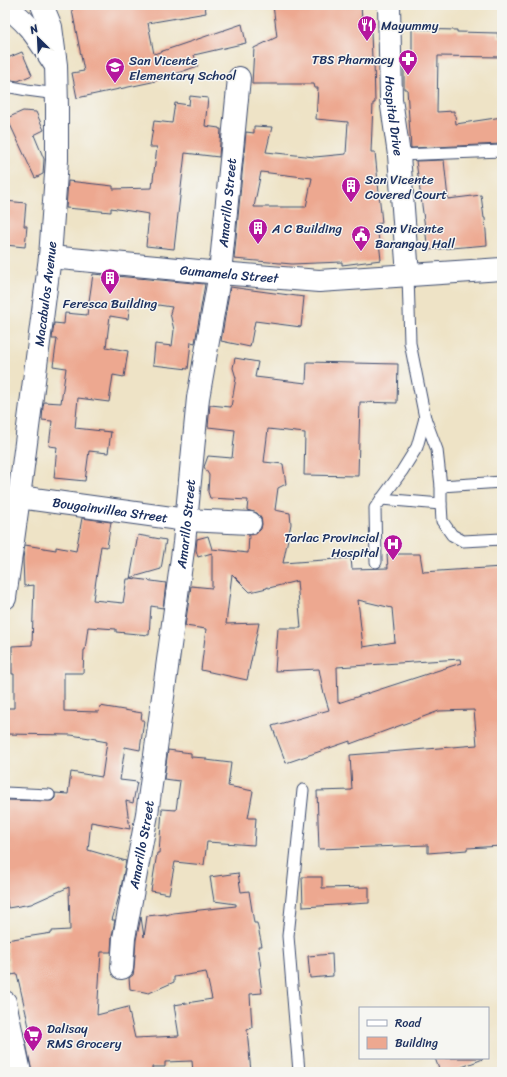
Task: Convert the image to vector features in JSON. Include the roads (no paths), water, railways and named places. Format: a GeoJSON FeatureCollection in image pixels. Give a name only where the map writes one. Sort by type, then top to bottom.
{"type":"FeatureCollection","features":[{"type":"Feature","properties":{"kind":"street","name":"Macabulos Avenue"},"geometry":{"type":"LineString","coordinates":[[5,598],[50,257],[57,160],[56,65],[51,26],[42,5]]}},
{"type":"Feature","properties":{"kind":"street","name":"Hospital Drive"},"geometry":{"type":"LineString","coordinates":[[389,5],[391,100],[399,155],[408,275]]}},
{"type":"Feature","properties":{"kind":"street"},"geometry":{"type":"LineString","coordinates":[[5,7],[15,13],[33,31],[56,65]]}},
{"type":"Feature","properties":{"kind":"street","name":"Amarillo Street"},"geometry":{"type":"LineString","coordinates":[[122,968],[124,938],[147,814],[184,543],[198,398],[220,273],[239,78]]}},
{"type":"Feature","properties":{"kind":"street","name":"Gumamela Street"},"geometry":{"type":"LineString","coordinates":[[50,257],[319,281],[502,269]]}},
{"type":"Feature","properties":{"kind":"street","name":"Bougainvillea Street"},"geometry":{"type":"LineString","coordinates":[[19,497],[186,520],[250,523]]}},
{"type":"Feature","properties":{"kind":"street"},"geometry":{"type":"LineString","coordinates":[[5,1002],[10,1047],[20,1072]]}},
{"type":"Feature","properties":{"kind":"lane"},"geometry":{"type":"LineString","coordinates":[[6,86],[57,94]]}},
{"type":"Feature","properties":{"kind":"lane"},"geometry":{"type":"LineString","coordinates":[[399,155],[502,151]]}},
{"type":"Feature","properties":{"kind":"lane"},"geometry":{"type":"LineString","coordinates":[[408,275],[410,343],[425,418],[436,450],[441,486],[442,521],[452,535],[464,541],[502,539]]}},
{"type":"Feature","properties":{"kind":"lane"},"geometry":{"type":"LineString","coordinates":[[376,562],[375,508],[402,471],[417,446],[425,418]]}},
{"type":"Feature","properties":{"kind":"lane"},"geometry":{"type":"LineString","coordinates":[[441,486],[502,482]]}},
{"type":"Feature","properties":{"kind":"lane"},"geometry":{"type":"LineString","coordinates":[[381,499],[441,504]]}},
{"type":"Feature","properties":{"kind":"lane"},"geometry":{"type":"LineString","coordinates":[[299,1072],[288,936],[303,790]]}},
{"type":"Feature","properties":{"kind":"lane"},"geometry":{"type":"LineString","coordinates":[[5,793],[50,795]]}},
{"type":"Feature","properties":{"kind":"place","name":"Mayummy"},"geometry":{"type":"Point","coordinates":[367,42]}},
{"type":"Feature","properties":{"kind":"place","name":"TBS Pharmacy"},"geometry":{"type":"Point","coordinates":[408,76]}},
{"type":"Feature","properties":{"kind":"place","name":"San Vicente Elementary School"},"geometry":{"type":"Point","coordinates":[115,84]}},
{"type":"Feature","properties":{"kind":"place","name":"San Vicente Covered Court"},"geometry":{"type":"Point","coordinates":[351,203]}},
{"type":"Feature","properties":{"kind":"place","name":"A C Building"},"geometry":{"type":"Point","coordinates":[258,245]}},
{"type":"Feature","properties":{"kind":"place","name":"San Vicente Barangay Hall"},"geometry":{"type":"Point","coordinates":[361,252]}},
{"type":"Feature","properties":{"kind":"place","name":"Feresca Building"},"geometry":{"type":"Point","coordinates":[110,295]}},
{"type":"Feature","properties":{"kind":"place","name":"Tarlac Provincial Hospital"},"geometry":{"type":"Point","coordinates":[393,561]}},
{"type":"Feature","properties":{"kind":"place","name":"Dalisay RMS Grocery"},"geometry":{"type":"Point","coordinates":[33,1052]}}]}
